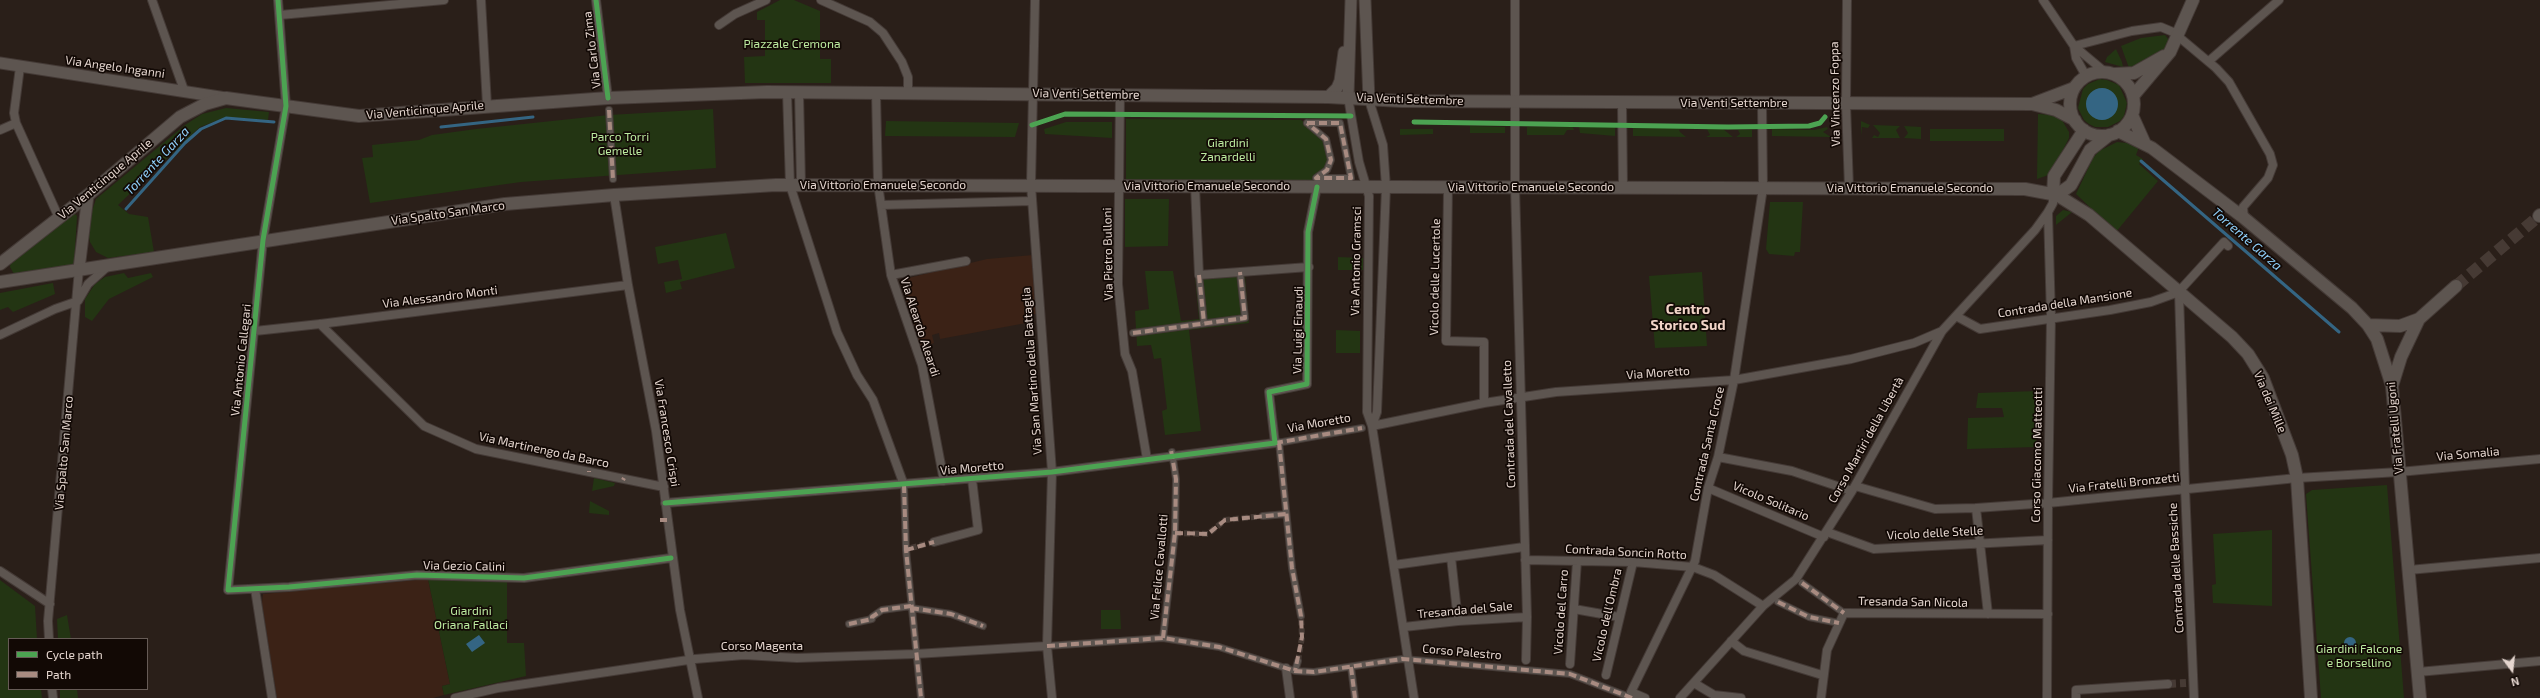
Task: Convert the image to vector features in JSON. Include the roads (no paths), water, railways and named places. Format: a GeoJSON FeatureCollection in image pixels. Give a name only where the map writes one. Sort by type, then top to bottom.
{"type":"FeatureCollection","features":[{"type":"Feature","properties":{"kind":"main road"},"geometry":{"type":"LineString","coordinates":[[2133,96],[2170,52],[2193,0]]}},
{"type":"Feature","properties":{"kind":"main road"},"geometry":{"type":"LineString","coordinates":[[2113,133],[2100,135],[2084,130],[2075,120],[2070,101],[2074,88],[2086,76],[2110,73],[2134,73],[2170,52]]}},
{"type":"Feature","properties":{"kind":"main road"},"geometry":{"type":"LineString","coordinates":[[2054,198],[2071,185],[2090,150],[2126,124],[2132,115],[2133,96],[2128,85],[2110,73]]}},
{"type":"Feature","properties":{"kind":"main road","name":"Via Venti Settembre"},"geometry":{"type":"LineString","coordinates":[[2032,104],[2074,88]]}},
{"type":"Feature","properties":{"kind":"main road","name":"Via Venticinque Aprile"},"geometry":{"type":"LineString","coordinates":[[3,262],[88,195],[180,117],[205,104],[226,98],[359,116],[487,105],[608,104],[793,92]]}},
{"type":"Feature","properties":{"kind":"main road","name":"Via Venti Settembre"},"geometry":{"type":"LineString","coordinates":[[793,92],[1328,96],[1369,100],[1514,102],[2032,104],[2056,110],[2075,120]]}},
{"type":"Feature","properties":{"kind":"main road","name":"Via Fratelli Ugoni"},"geometry":{"type":"LineString","coordinates":[[2132,115],[2145,144]]}},
{"type":"Feature","properties":{"kind":"main road"},"geometry":{"type":"LineString","coordinates":[[2054,198],[2062,164],[2084,130]]}},
{"type":"Feature","properties":{"kind":"main road","name":"Via Fratelli Ugoni"},"geometry":{"type":"LineString","coordinates":[[2113,133],[2145,144],[2244,218],[2352,308],[2368,325],[2379,344],[2392,386],[2420,698]]}},
{"type":"Feature","properties":{"kind":"main road","name":"Via Vittorio Emanuele Secondo"},"geometry":{"type":"LineString","coordinates":[[795,185],[878,184],[2025,189],[2054,198]]}},
{"type":"Feature","properties":{"kind":"main road","name":"Via Spalto San Marco"},"geometry":{"type":"LineString","coordinates":[[0,282],[263,240],[505,204],[614,195],[795,185]]}},
{"type":"Feature","properties":{"kind":"main road","name":"Via dei Mille"},"geometry":{"type":"LineString","coordinates":[[2054,198],[2090,215],[2181,290],[2248,354],[2263,378],[2292,456],[2297,478],[2311,698]]}},
{"type":"Feature","properties":{"kind":"main road"},"geometry":{"type":"LineString","coordinates":[[3,262],[6,272],[13,280]]}},
{"type":"Feature","properties":{"kind":"main road"},"geometry":{"type":"LineString","coordinates":[[2368,325],[2400,326],[2419,319],[2456,286]]}},
{"type":"Feature","properties":{"kind":"main road"},"geometry":{"type":"LineString","coordinates":[[2392,386],[2401,357],[2419,319]]}},
{"type":"Feature","properties":{"kind":"street"},"geometry":{"type":"LineString","coordinates":[[152,0],[184,90]]}},
{"type":"Feature","properties":{"kind":"street","name":"Via Antonio Callegari"},"geometry":{"type":"LineString","coordinates":[[255,589],[228,590],[263,240],[286,106],[278,0]]}},
{"type":"Feature","properties":{"kind":"street"},"geometry":{"type":"LineString","coordinates":[[280,15],[444,0]]}},
{"type":"Feature","properties":{"kind":"street"},"geometry":{"type":"LineString","coordinates":[[481,0],[487,105]]}},
{"type":"Feature","properties":{"kind":"street","name":"Via Carlo Zima"},"geometry":{"type":"LineString","coordinates":[[596,0],[608,104]]}},
{"type":"Feature","properties":{"kind":"street"},"geometry":{"type":"LineString","coordinates":[[719,25],[735,14],[766,0]]}},
{"type":"Feature","properties":{"kind":"street"},"geometry":{"type":"LineString","coordinates":[[820,0],[870,22],[883,33],[902,62],[908,77],[908,92]]}},
{"type":"Feature","properties":{"kind":"street","name":"Via San Martino della Battaglia"},"geometry":{"type":"LineString","coordinates":[[1034,0],[1031,185],[1052,472],[1047,646],[1052,698]]}},
{"type":"Feature","properties":{"kind":"street"},"geometry":{"type":"LineString","coordinates":[[1348,97],[1351,0]]}},
{"type":"Feature","properties":{"kind":"street"},"geometry":{"type":"LineString","coordinates":[[1365,0],[1369,100]]}},
{"type":"Feature","properties":{"kind":"street","name":"Contrada del Cavalletto"},"geometry":{"type":"LineString","coordinates":[[1515,0],[1515,187],[1527,617],[1526,660]]}},
{"type":"Feature","properties":{"kind":"street","name":"Via Vincenzo Foppa"},"geometry":{"type":"LineString","coordinates":[[1846,0],[1846,104],[1849,188]]}},
{"type":"Feature","properties":{"kind":"street"},"geometry":{"type":"LineString","coordinates":[[2043,0],[2074,46],[2110,73]]}},
{"type":"Feature","properties":{"kind":"street"},"geometry":{"type":"LineString","coordinates":[[2209,61],[2279,0]]}},
{"type":"Feature","properties":{"kind":"street"},"geometry":{"type":"LineString","coordinates":[[2074,46],[2132,30],[2161,27],[2173,32],[2209,61],[2230,82],[2270,154],[2273,165],[2268,178],[2243,207],[2244,218]]}},
{"type":"Feature","properties":{"kind":"street"},"geometry":{"type":"LineString","coordinates":[[1328,96],[1337,88],[1340,81],[1342,60],[1349,36]]}},
{"type":"Feature","properties":{"kind":"street"},"geometry":{"type":"LineString","coordinates":[[2074,46],[2076,58],[2086,76]]}},
{"type":"Feature","properties":{"kind":"street","name":"Via Angelo Inganni"},"geometry":{"type":"LineString","coordinates":[[0,63],[184,90],[226,98]]}},
{"type":"Feature","properties":{"kind":"street"},"geometry":{"type":"LineString","coordinates":[[20,67],[14,113],[16,123],[59,218]]}},
{"type":"Feature","properties":{"kind":"street"},"geometry":{"type":"LineString","coordinates":[[793,92],[795,185],[837,332],[857,375],[873,400],[904,484],[909,549],[911,607],[921,698]]}},
{"type":"Feature","properties":{"kind":"street"},"geometry":{"type":"LineString","coordinates":[[793,92],[795,185]]}},
{"type":"Feature","properties":{"kind":"street","name":"Via Aleardo Aleardi"},"geometry":{"type":"LineString","coordinates":[[876,93],[878,184],[891,275],[922,365],[944,481]]}},
{"type":"Feature","properties":{"kind":"street","name":"Via Pietro Bulloni"},"geometry":{"type":"LineString","coordinates":[[1120,94],[1118,284],[1125,354],[1132,371],[1147,459]]}},
{"type":"Feature","properties":{"kind":"street","name":"Via Antonio Gramsci"},"geometry":{"type":"LineString","coordinates":[[1348,97],[1359,162],[1368,187],[1367,412],[1372,426],[1414,698]]}},
{"type":"Feature","properties":{"kind":"street","name":"Via Antonio Gramsci"},"geometry":{"type":"LineString","coordinates":[[1369,100],[1383,145],[1386,187],[1377,412],[1372,426]]}},
{"type":"Feature","properties":{"kind":"street","name":"Via Vittorio Emanuele Secondo"},"geometry":{"type":"LineString","coordinates":[[1622,102],[1623,187]]}},
{"type":"Feature","properties":{"kind":"street"},"geometry":{"type":"LineString","coordinates":[[608,104],[613,179]]}},
{"type":"Feature","properties":{"kind":"street"},"geometry":{"type":"LineString","coordinates":[[1762,104],[1763,188]]}},
{"type":"Feature","properties":{"kind":"street"},"geometry":{"type":"LineString","coordinates":[[0,130],[16,123]]}},
{"type":"Feature","properties":{"kind":"street"},"geometry":{"type":"LineString","coordinates":[[1308,123],[1340,123],[1351,178],[1316,178],[1327,170],[1331,160],[1326,139],[1308,123]]}},
{"type":"Feature","properties":{"kind":"street"},"geometry":{"type":"LineString","coordinates":[[1195,186],[1199,275],[1204,323]]}},
{"type":"Feature","properties":{"kind":"street","name":"Via Luigi Einaudi"},"geometry":{"type":"LineString","coordinates":[[1277,443],[1269,392],[1307,384],[1309,267],[1308,232],[1317,187]]}},
{"type":"Feature","properties":{"kind":"street","name":"Vicolo delle Lucertole"},"geometry":{"type":"LineString","coordinates":[[1448,187],[1446,341],[1484,342],[1484,402]]}},
{"type":"Feature","properties":{"kind":"street","name":"Contrada Santa Croce"},"geometry":{"type":"LineString","coordinates":[[1632,695],[1693,567],[1708,488],[1718,456],[1734,380],[1763,188]]}},
{"type":"Feature","properties":{"kind":"street","name":"Via Spalto San Marco"},"geometry":{"type":"LineString","coordinates":[[49,638],[50,604],[78,301],[79,270],[88,195]]}},
{"type":"Feature","properties":{"kind":"street","name":"Via Francesco Crispi"},"geometry":{"type":"LineString","coordinates":[[614,195],[628,285],[656,431],[664,487],[665,503],[663,520],[698,698]]}},
{"type":"Feature","properties":{"kind":"street","name":"Corso Martiri della Libertà"},"geometry":{"type":"LineString","coordinates":[[1680,698],[1764,606],[1796,580],[1853,489],[1942,331],[2033,232],[2048,212],[2054,198]]}},
{"type":"Feature","properties":{"kind":"street","name":"Via Vittorio Emanuele Secondo"},"geometry":{"type":"LineString","coordinates":[[881,205],[1032,201]]}},
{"type":"Feature","properties":{"kind":"street","name":"Corso Giacomo Matteotti"},"geometry":{"type":"LineString","coordinates":[[2047,698],[2051,317],[2048,212]]}},
{"type":"Feature","properties":{"kind":"street"},"geometry":{"type":"LineString","coordinates":[[2181,290],[2224,242],[2228,246]]}},
{"type":"Feature","properties":{"kind":"street","name":"Via Aleardo Aleardi"},"geometry":{"type":"LineString","coordinates":[[891,275],[966,261]]}},
{"type":"Feature","properties":{"kind":"street","name":"Via Spalto San Marco"},"geometry":{"type":"LineString","coordinates":[[78,301],[88,284],[109,265]]}},
{"type":"Feature","properties":{"kind":"street"},"geometry":{"type":"LineString","coordinates":[[1199,275],[1309,267]]}},
{"type":"Feature","properties":{"kind":"street"},"geometry":{"type":"LineString","coordinates":[[1133,334],[1245,318],[1240,272]]}},
{"type":"Feature","properties":{"kind":"street","name":"Via Alessandro Monti"},"geometry":{"type":"LineString","coordinates":[[255,330],[320,324],[628,285]]}},
{"type":"Feature","properties":{"kind":"street","name":"Contrada della Mansione"},"geometry":{"type":"LineString","coordinates":[[1956,316],[1980,329],[2051,317],[2117,309],[2151,302],[2181,290]]}},
{"type":"Feature","properties":{"kind":"street","name":"Contrada delle Bassiche"},"geometry":{"type":"LineString","coordinates":[[2181,290],[2190,682],[2194,698]]}},
{"type":"Feature","properties":{"kind":"street"},"geometry":{"type":"LineString","coordinates":[[0,335],[55,309],[78,301]]}},
{"type":"Feature","properties":{"kind":"street","name":"Via Martinengo da Barco"},"geometry":{"type":"LineString","coordinates":[[320,324],[424,426],[476,449],[664,487]]}},
{"type":"Feature","properties":{"kind":"street","name":"Via Moretto"},"geometry":{"type":"LineString","coordinates":[[1372,426],[1484,402],[1556,392],[1734,380],[1851,359],[1914,343],[1942,331]]}},
{"type":"Feature","properties":{"kind":"street","name":"Via Moretto"},"geometry":{"type":"LineString","coordinates":[[665,503],[1052,472],[1147,459],[1172,454],[1277,443],[1362,428]]}},
{"type":"Feature","properties":{"kind":"street","name":"Via Moretto"},"geometry":{"type":"LineString","coordinates":[[1277,443],[1292,568],[1301,616]]}},
{"type":"Feature","properties":{"kind":"street","name":"Via Felice Cavallotti"},"geometry":{"type":"LineString","coordinates":[[1164,638],[1175,540],[1176,479],[1172,454]]}},
{"type":"Feature","properties":{"kind":"street","name":"Via Fratelli Bronzetti"},"geometry":{"type":"LineString","coordinates":[[1718,456],[1792,471],[1853,489],[1935,509],[2048,503],[2185,488],[2297,478],[2399,472]]}},
{"type":"Feature","properties":{"kind":"street","name":"Via Somalia"},"geometry":{"type":"LineString","coordinates":[[2399,472],[2540,459]]}},
{"type":"Feature","properties":{"kind":"street"},"geometry":{"type":"LineString","coordinates":[[934,542],[978,530],[972,479]]}},
{"type":"Feature","properties":{"kind":"street","name":"Vicolo Solitario"},"geometry":{"type":"LineString","coordinates":[[1708,488],[1826,534]]}},
{"type":"Feature","properties":{"kind":"street"},"geometry":{"type":"LineString","coordinates":[[1976,508],[1988,614]]}},
{"type":"Feature","properties":{"kind":"street"},"geometry":{"type":"LineString","coordinates":[[1263,516],[1286,511]]}},
{"type":"Feature","properties":{"kind":"street","name":"Vicolo delle Stelle"},"geometry":{"type":"LineString","coordinates":[[1826,534],[1874,549],[1980,542],[2048,540]]}},
{"type":"Feature","properties":{"kind":"street"},"geometry":{"type":"LineString","coordinates":[[1394,566],[1524,547]]}},
{"type":"Feature","properties":{"kind":"street"},"geometry":{"type":"LineString","coordinates":[[1451,557],[1458,621]]}},
{"type":"Feature","properties":{"kind":"street","name":"Via Gezio Calini"},"geometry":{"type":"LineString","coordinates":[[255,589],[417,575],[524,578],[671,558]]}},
{"type":"Feature","properties":{"kind":"street"},"geometry":{"type":"LineString","coordinates":[[2408,570],[2540,558]]}},
{"type":"Feature","properties":{"kind":"street","name":"Contrada Soncin Rotto"},"geometry":{"type":"LineString","coordinates":[[1525,560],[1633,562],[1693,567],[1714,575],[1764,606]]}},
{"type":"Feature","properties":{"kind":"street","name":"Vicolo del Carro"},"geometry":{"type":"LineString","coordinates":[[1570,664],[1577,561]]}},
{"type":"Feature","properties":{"kind":"street","name":"Vicolo dell'Ombra"},"geometry":{"type":"LineString","coordinates":[[1606,675],[1633,562]]}},
{"type":"Feature","properties":{"kind":"street"},"geometry":{"type":"LineString","coordinates":[[0,571],[50,604]]}},
{"type":"Feature","properties":{"kind":"street"},"geometry":{"type":"LineString","coordinates":[[1802,583],[1844,613]]}},
{"type":"Feature","properties":{"kind":"street"},"geometry":{"type":"LineString","coordinates":[[255,589],[272,698]]}},
{"type":"Feature","properties":{"kind":"street"},"geometry":{"type":"LineString","coordinates":[[1778,602],[1809,617],[1839,623]]}},
{"type":"Feature","properties":{"kind":"street"},"geometry":{"type":"LineString","coordinates":[[849,624],[872,620],[872,617],[882,610],[911,607],[951,614],[982,626]]}},
{"type":"Feature","properties":{"kind":"street"},"geometry":{"type":"LineString","coordinates":[[1574,609],[1619,618]]}},
{"type":"Feature","properties":{"kind":"street","name":"Tresanda San Nicola"},"geometry":{"type":"LineString","coordinates":[[1821,698],[1822,675],[1827,650],[1844,613],[2048,614]]}},
{"type":"Feature","properties":{"kind":"street","name":"Tresanda del Sale"},"geometry":{"type":"LineString","coordinates":[[1404,627],[1458,621],[1527,617]]}},
{"type":"Feature","properties":{"kind":"street","name":"Corso Palestro"},"geometry":{"type":"LineString","coordinates":[[1047,646],[1164,638],[1219,647],[1295,671],[1314,672],[1408,660],[1570,674],[1645,698]]}},
{"type":"Feature","properties":{"kind":"street"},"geometry":{"type":"LineString","coordinates":[[1731,641],[1744,651],[1822,675]]}},
{"type":"Feature","properties":{"kind":"street","name":"Corso Magenta"},"geometry":{"type":"LineString","coordinates":[[455,698],[498,688],[691,659],[744,655],[797,658],[915,654],[1047,646]]}},
{"type":"Feature","properties":{"kind":"street"},"geometry":{"type":"LineString","coordinates":[[1295,671],[1298,661]]}},
{"type":"Feature","properties":{"kind":"street"},"geometry":{"type":"LineString","coordinates":[[2418,672],[2540,661]]}},
{"type":"Feature","properties":{"kind":"street"},"geometry":{"type":"LineString","coordinates":[[1351,667],[1355,698]]}},
{"type":"Feature","properties":{"kind":"street"},"geometry":{"type":"LineString","coordinates":[[1286,668],[1290,698]]}},
{"type":"Feature","properties":{"kind":"street"},"geometry":{"type":"LineString","coordinates":[[1694,683],[1714,694],[1741,698]]}},
{"type":"Feature","properties":{"kind":"street"},"geometry":{"type":"LineString","coordinates":[[2076,698],[2076,690],[2168,684]]}},
{"type":"Feature","properties":{"kind":"water"},"geometry":{"type":"Polygon","coordinates":[[[2099,88],[2105,88],[2115,95],[2118,104],[2117,110],[2111,117],[2105,120],[2099,120],[2089,113],[2086,107],[2086,101],[2093,91],[2099,88]]]}},
{"type":"Feature","properties":{"kind":"water"},"geometry":{"type":"Polygon","coordinates":[[[479,635],[485,643],[472,652],[466,644],[479,635]]]}},
{"type":"Feature","properties":{"kind":"water"},"geometry":{"type":"Polygon","coordinates":[[[2348,637],[2352,637],[2356,643],[2352,649],[2348,649],[2344,645],[2344,641],[2348,637]]]}},
{"type":"Feature","properties":{"kind":"waterway","name":"Torrente Garza"},"geometry":{"type":"LineString","coordinates":[[441,127],[533,117]]}},
{"type":"Feature","properties":{"kind":"waterway","name":"Torrente Garza"},"geometry":{"type":"LineString","coordinates":[[126,209],[185,143],[201,129],[226,118],[274,122]]}},
{"type":"Feature","properties":{"kind":"waterway","name":"Torrente Garza"},"geometry":{"type":"LineString","coordinates":[[2141,161],[2339,332]]}},
{"type":"Feature","properties":{"kind":"tunnel"},"geometry":{"type":"LineString","coordinates":[[2456,286],[2539,216]]}},
{"type":"Feature","properties":{"kind":"tunnel"},"geometry":{"type":"LineString","coordinates":[[1175,533],[1208,534],[1225,520],[1263,516]]}},
{"type":"Feature","properties":{"kind":"tunnel"},"geometry":{"type":"LineString","coordinates":[[911,548],[934,542]]}},
{"type":"Feature","properties":{"kind":"tunnel"},"geometry":{"type":"LineString","coordinates":[[1298,661],[1302,637],[1301,616]]}},
{"type":"Feature","properties":{"kind":"tunnel"},"geometry":{"type":"LineString","coordinates":[[2168,684],[2186,683]]}},
{"type":"Feature","properties":{"kind":"district","name":"Centro Storico Sud"},"geometry":{"type":"Point","coordinates":[1688,318]}},
{"type":"Feature","properties":{"kind":"park label","name":"Piazzale Cremona"},"geometry":{"type":"Point","coordinates":[792,44]}},
{"type":"Feature","properties":{"kind":"park label","name":"Parco Torri Gemelle"},"geometry":{"type":"Point","coordinates":[620,144]}},
{"type":"Feature","properties":{"kind":"park label","name":"Giardini Zanardelli"},"geometry":{"type":"Point","coordinates":[1228,150]}},
{"type":"Feature","properties":{"kind":"park label","name":"Giardini Oriana Fallaci"},"geometry":{"type":"Point","coordinates":[471,618]}},
{"type":"Feature","properties":{"kind":"park label","name":"Giardini Falcone e Borsellino"},"geometry":{"type":"Point","coordinates":[2359,656]}}]}
